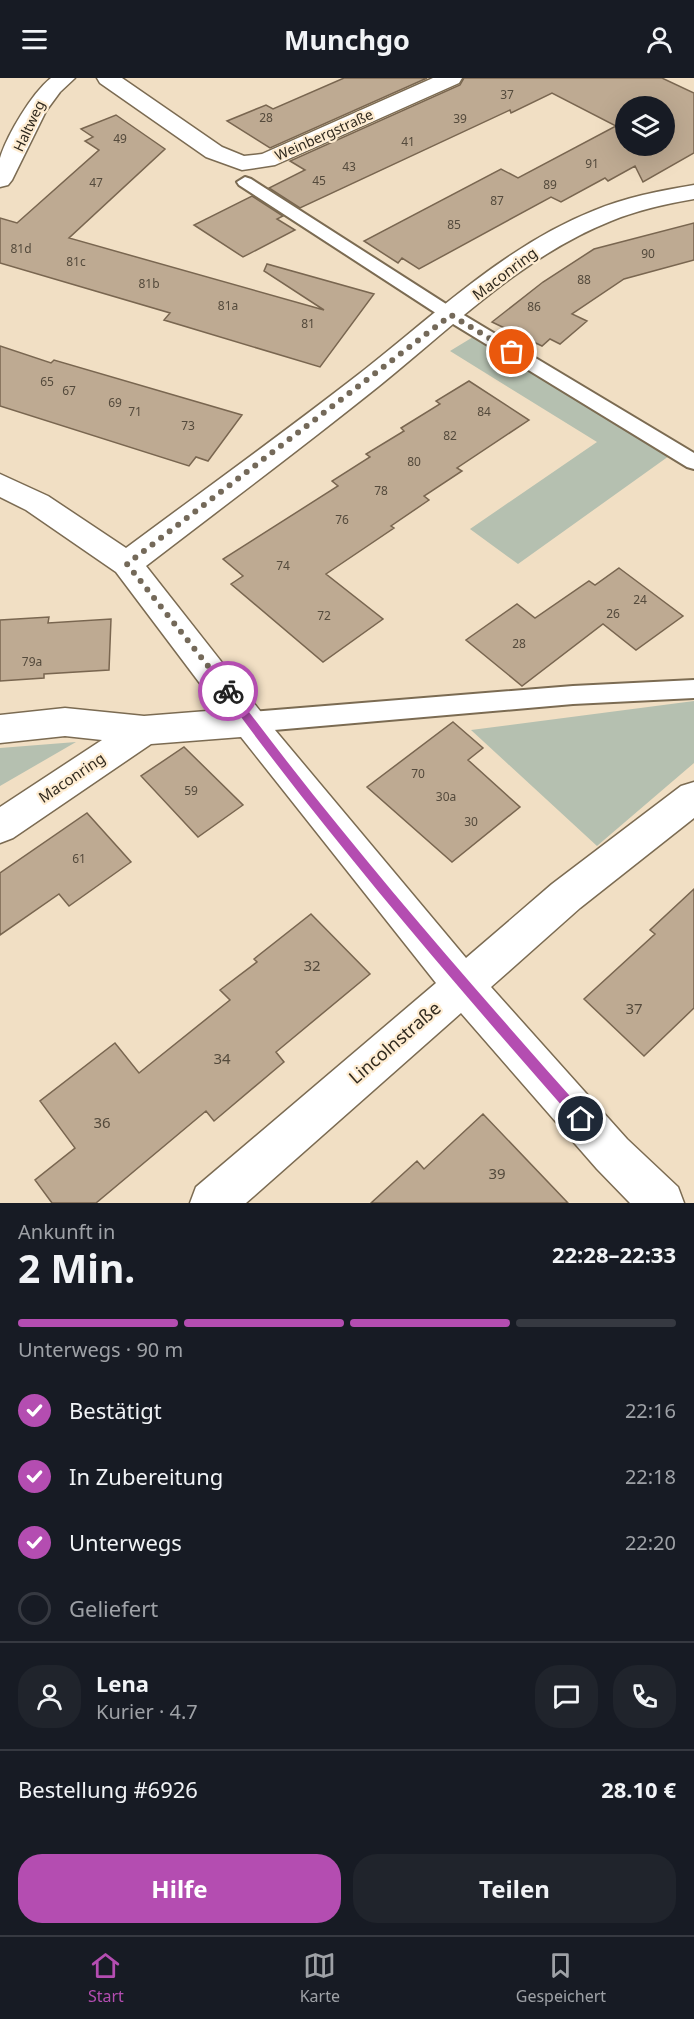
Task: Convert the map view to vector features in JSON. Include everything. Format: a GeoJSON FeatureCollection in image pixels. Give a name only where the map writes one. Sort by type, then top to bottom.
{"type":"FeatureCollection","features":[{"type":"Feature","properties":{"kind":"street","name":"Haltweg"},"geometry":{"type":"LineString","coordinates":[[0,180],[14,158],[43,96],[64,78]]}},
{"type":"Feature","properties":{"kind":"street","name":"Weinbergstraße"},"geometry":{"type":"LineString","coordinates":[[108,78],[214,152],[230,160],[250,164],[304,146],[451,78]]}},
{"type":"Feature","properties":{"kind":"street","name":"Maconring"},"geometry":{"type":"LineString","coordinates":[[127,564],[517,262],[549,241],[584,222],[614,210],[649,200],[694,192]]}},
{"type":"Feature","properties":{"kind":"street"},"geometry":{"type":"LineString","coordinates":[[0,484],[57,515],[127,564],[462,984],[612,1154],[662,1203]]}},
{"type":"Feature","properties":{"kind":"street","name":"Maconring"},"geometry":{"type":"LineString","coordinates":[[0,729],[65,722],[144,730],[251,722]]}},
{"type":"Feature","properties":{"kind":"street","name":"Maconring"},"geometry":{"type":"LineString","coordinates":[[0,827],[144,730]]}},
{"type":"Feature","properties":{"kind":"street","name":"Lincolnstraße"},"geometry":{"type":"LineString","coordinates":[[212,1203],[566,896],[694,798]]}},
{"type":"Feature","properties":{"kind":"lane"},"geometry":{"type":"LineString","coordinates":[[245,182],[451,315],[694,462]]}},
{"type":"Feature","properties":{"kind":"lane"},"geometry":{"type":"LineString","coordinates":[[251,722],[561,696],[694,688]]}},
{"type":"Feature","properties":{"kind":"green space"},"geometry":{"type":"Polygon","coordinates":[[[473,337],[669,456],[518,564],[470,529],[597,442],[450,351],[473,337]]]}},
{"type":"Feature","properties":{"kind":"green space"},"geometry":{"type":"Polygon","coordinates":[[[694,701],[694,763],[597,846],[471,730],[694,701]]]}},
{"type":"Feature","properties":{"kind":"green space"},"geometry":{"type":"Polygon","coordinates":[[[76,742],[0,786],[0,748],[76,742]]]}},
{"type":"Feature","properties":{"kind":"building"},"geometry":{"type":"Polygon","coordinates":[[[344,78],[427,78],[270,148],[227,121],[266,105],[273,109],[344,78]]]}},
{"type":"Feature","properties":{"kind":"building"},"geometry":{"type":"Polygon","coordinates":[[[464,78],[662,78],[694,93],[694,153],[643,182],[635,166],[608,181],[605,178],[561,202],[551,197],[419,269],[402,258],[398,263],[364,241],[501,169],[518,178],[615,127],[615,156],[675,156],[675,96],[615,96],[615,125],[552,93],[511,113],[510,110],[300,208],[269,188],[305,170],[290,161],[460,85],[464,78]]]}},
{"type":"Feature","properties":{"kind":"building"},"geometry":{"type":"Polygon","coordinates":[[[116,115],[165,149],[69,238],[324,310],[264,271],[267,264],[374,294],[320,367],[164,320],[170,313],[0,263],[0,218],[17,223],[99,150],[85,141],[93,137],[81,129],[116,115]]]}},
{"type":"Feature","properties":{"kind":"building"},"geometry":{"type":"Polygon","coordinates":[[[252,196],[283,216],[277,219],[295,230],[243,257],[194,225],[252,196]]]}},
{"type":"Feature","properties":{"kind":"building"},"geometry":{"type":"Polygon","coordinates":[[[694,223],[694,260],[624,279],[572,314],[587,321],[560,344],[550,339],[542,346],[492,322],[543,282],[594,249],[694,223]]]}},
{"type":"Feature","properties":{"kind":"building"},"geometry":{"type":"Polygon","coordinates":[[[0,346],[51,363],[54,360],[242,415],[208,461],[196,457],[189,466],[0,406],[0,346]]]}},
{"type":"Feature","properties":{"kind":"building"},"geometry":{"type":"Polygon","coordinates":[[[469,381],[529,420],[457,468],[462,471],[424,496],[429,500],[391,526],[394,528],[326,574],[383,619],[323,662],[231,584],[243,576],[223,559],[338,486],[332,481],[370,457],[366,454],[404,431],[401,428],[440,404],[436,401],[469,381]]]}},
{"type":"Feature","properties":{"kind":"building"},"geometry":{"type":"Polygon","coordinates":[[[619,568],[683,616],[636,650],[603,624],[522,686],[466,640],[517,604],[535,618],[589,581],[595,585],[619,568]]]}},
{"type":"Feature","properties":{"kind":"building"},"geometry":{"type":"Polygon","coordinates":[[[49,617],[48,623],[111,619],[109,670],[44,674],[44,678],[0,681],[0,620],[49,617]]]}},
{"type":"Feature","properties":{"kind":"building"},"geometry":{"type":"Polygon","coordinates":[[[453,722],[483,748],[468,760],[520,807],[452,862],[367,787],[453,722]]]}},
{"type":"Feature","properties":{"kind":"building"},"geometry":{"type":"Polygon","coordinates":[[[184,747],[243,805],[198,837],[141,776],[184,747]]]}},
{"type":"Feature","properties":{"kind":"building"},"geometry":{"type":"Polygon","coordinates":[[[87,813],[131,862],[69,906],[59,894],[0,935],[0,873],[87,813]]]}},
{"type":"Feature","properties":{"kind":"building"},"geometry":{"type":"Polygon","coordinates":[[[694,889],[694,1008],[644,1056],[584,999],[655,934],[650,930],[694,889]]]}},
{"type":"Feature","properties":{"kind":"building"},"geometry":{"type":"Polygon","coordinates":[[[311,914],[370,974],[276,1052],[284,1062],[214,1121],[206,1111],[96,1203],[52,1203],[35,1180],[75,1148],[40,1101],[115,1043],[139,1073],[230,1000],[220,990],[257,962],[254,959],[311,914]]]}},
{"type":"Feature","properties":{"kind":"building"},"geometry":{"type":"Polygon","coordinates":[[[483,1114],[568,1203],[371,1203],[417,1161],[424,1169],[483,1114]]]}},
{"type":"Feature","properties":{"kind":"way so far"},"geometry":{"type":"LineString","coordinates":[[228,691],[127,564],[451,315],[512,352]]}},
{"type":"Feature","properties":{"kind":"route"},"geometry":{"type":"LineString","coordinates":[[228,691],[263,740],[462,984],[581,1119]]}}]}
